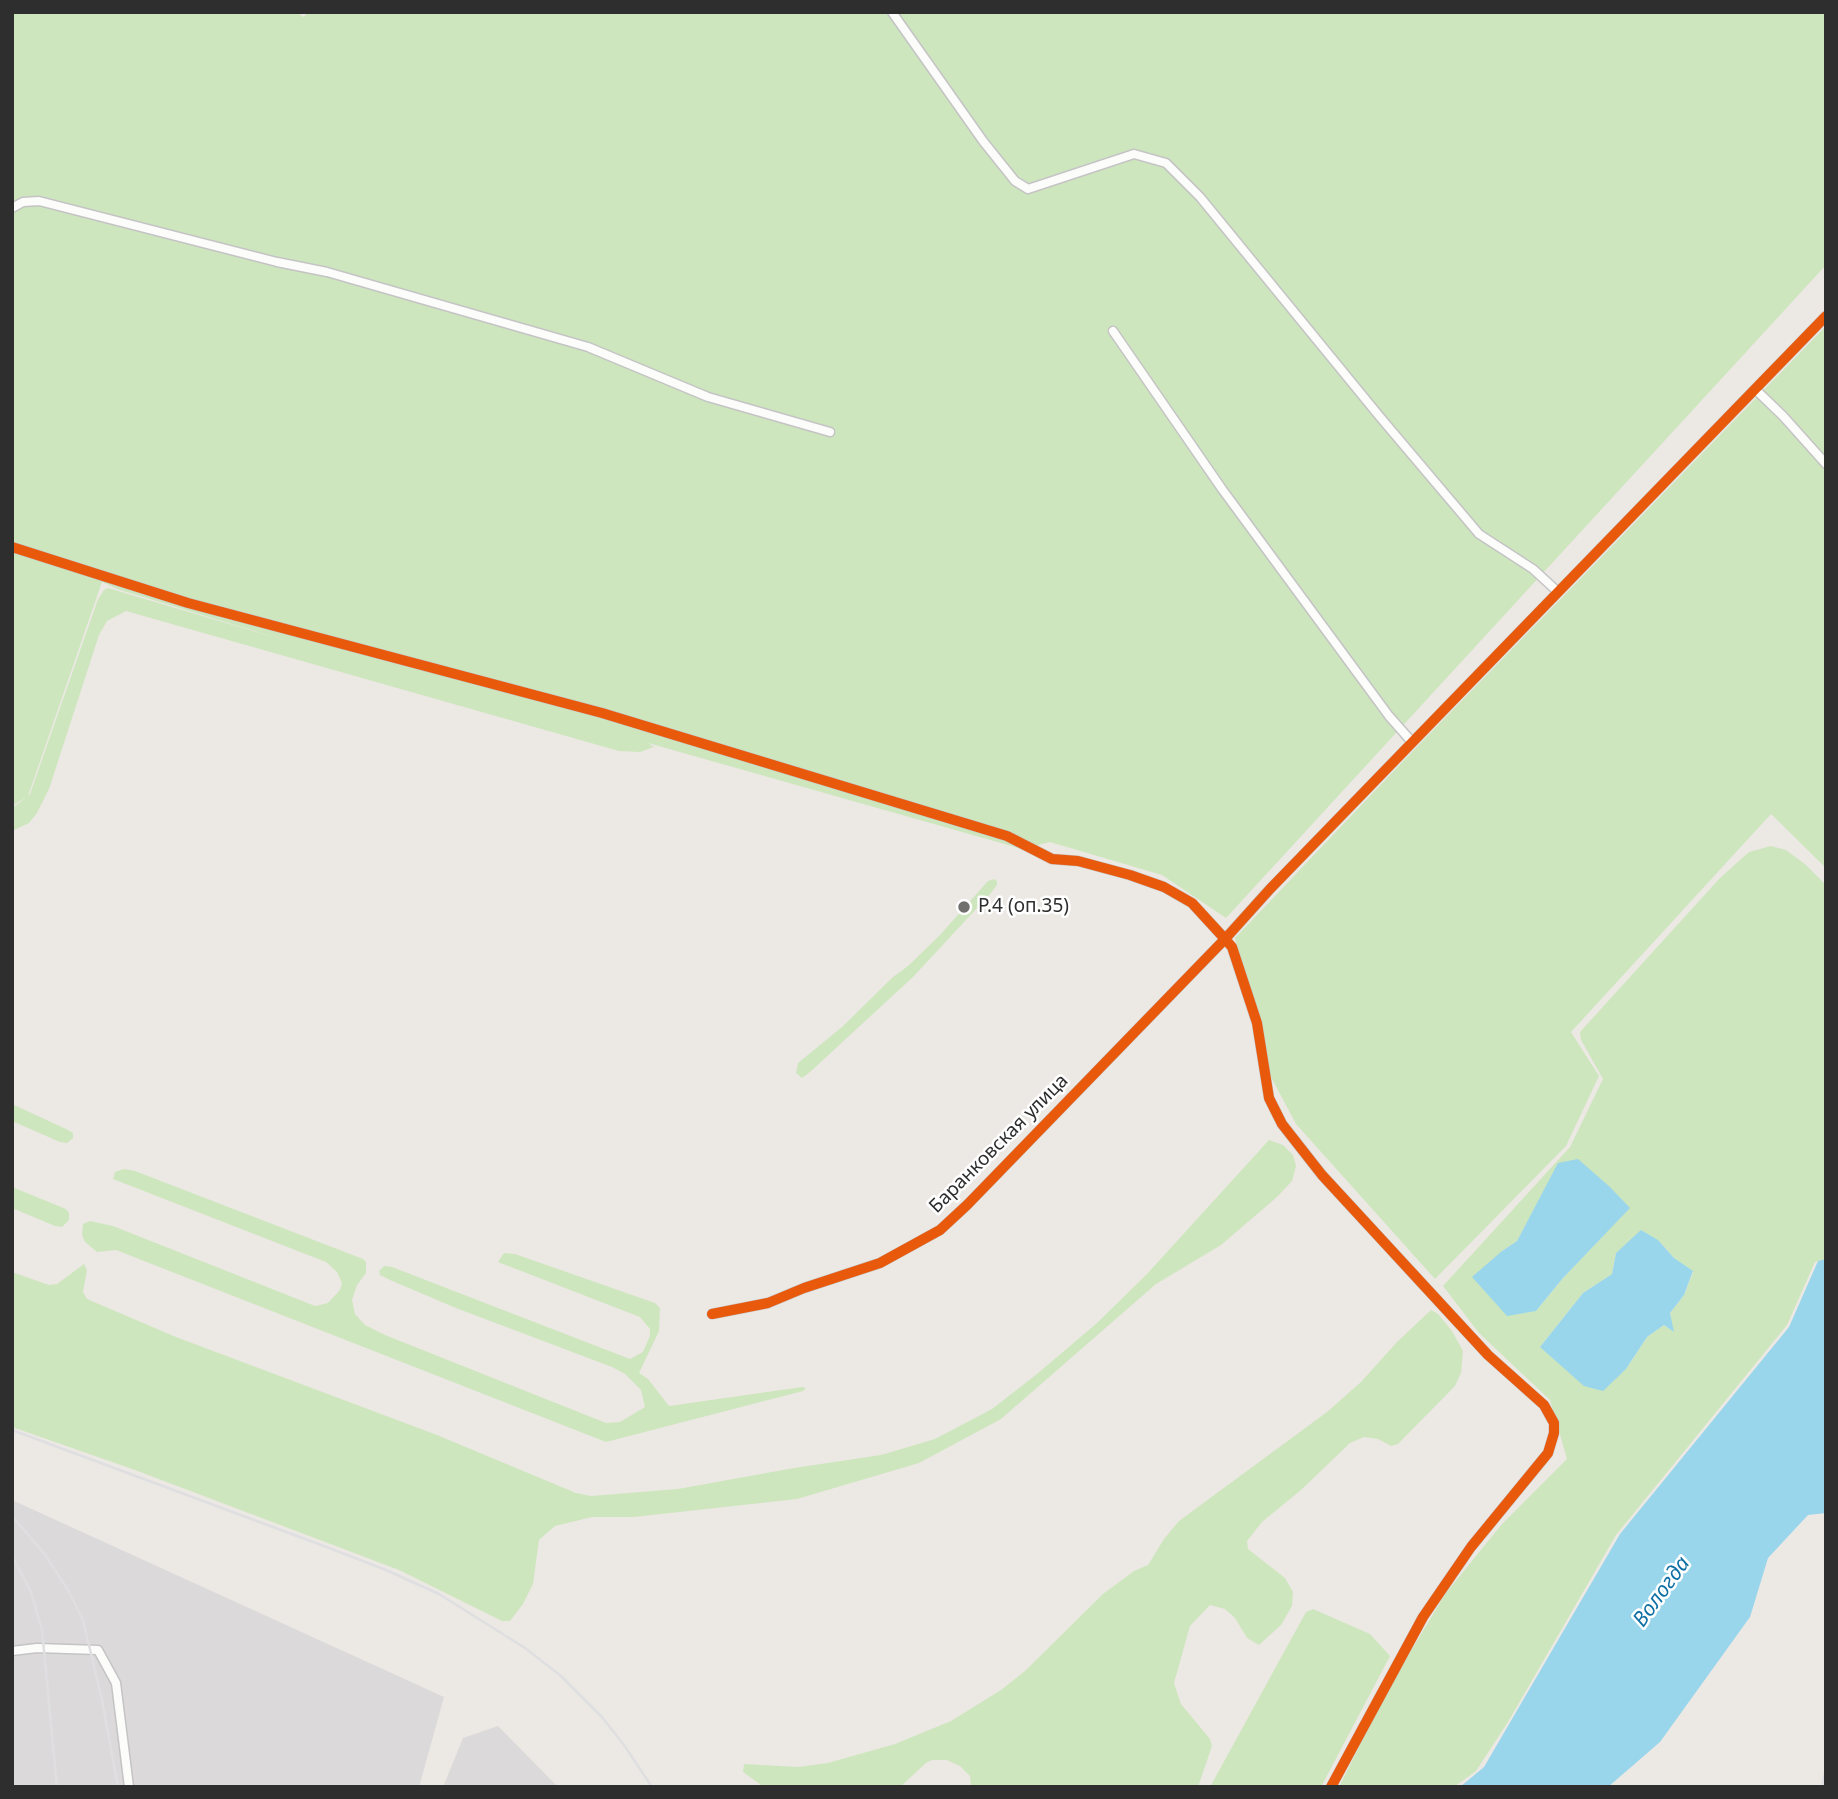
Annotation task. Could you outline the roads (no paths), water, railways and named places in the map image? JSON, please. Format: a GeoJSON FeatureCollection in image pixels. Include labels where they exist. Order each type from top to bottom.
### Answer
{"type":"FeatureCollection","features":[{"type":"Feature","properties":{"kind":"street"},"geometry":{"type":"LineString","coordinates":[[891,12],[983,141],[1015,181],[1028,189],[1134,154],[1166,163],[1200,197],[1479,534],[1533,569],[1558,592]]}},
{"type":"Feature","properties":{"kind":"street"},"geometry":{"type":"LineString","coordinates":[[12,208],[23,202],[39,201],[277,262],[327,272],[588,347],[708,397],[830,432]]}},
{"type":"Feature","properties":{"kind":"street","name":"Баранковская улица"},"geometry":{"type":"LineString","coordinates":[[712,1314],[768,1303],[880,1263],[940,1230],[968,1205],[1826,316]]}},
{"type":"Feature","properties":{"kind":"street"},"geometry":{"type":"LineString","coordinates":[[1113,331],[1222,489],[1389,716],[1412,742]]}},
{"type":"Feature","properties":{"kind":"street"},"geometry":{"type":"LineString","coordinates":[[1755,388],[1826,464]]}},
{"type":"Feature","properties":{"kind":"street"},"geometry":{"type":"LineString","coordinates":[[12,547],[176,599],[602,713],[1007,836],[1052,859],[1078,861],[1130,875],[1164,887],[1192,903],[1232,947],[1257,1023],[1269,1098],[1282,1124],[1322,1175],[1488,1355],[1544,1405],[1554,1423],[1552,1444],[1542,1462],[1471,1547],[1423,1617],[1331,1787]]}},
{"type":"Feature","properties":{"kind":"street"},"geometry":{"type":"LineString","coordinates":[[12,1651],[37,1648],[98,1650],[116,1682],[129,1787]]}},
{"type":"Feature","properties":{"kind":"water"},"geometry":{"type":"Polygon","coordinates":[[[1578,1159],[1630,1208],[1563,1278],[1536,1311],[1507,1316],[1472,1277],[1517,1241],[1558,1163],[1578,1159]]]}},
{"type":"Feature","properties":{"kind":"water"},"geometry":{"type":"Polygon","coordinates":[[[1641,1230],[1658,1240],[1674,1258],[1693,1271],[1684,1295],[1670,1313],[1674,1332],[1664,1325],[1647,1337],[1626,1369],[1603,1391],[1584,1386],[1540,1347],[1583,1293],[1612,1274],[1616,1253],[1641,1230]]]}},
{"type":"Feature","properties":{"kind":"water","name":"Вологда"},"geometry":{"type":"Polygon","coordinates":[[[1826,1259],[1826,1513],[1808,1515],[1768,1558],[1750,1617],[1660,1742],[1608,1787],[1460,1787],[1484,1767],[1620,1534],[1789,1327],[1818,1261],[1826,1259]]]}},
{"type":"Feature","properties":{"kind":"railway"},"geometry":{"type":"LineString","coordinates":[[12,1430],[324,1546],[439,1594],[525,1648],[561,1676],[601,1716],[652,1787]]}},
{"type":"Feature","properties":{"kind":"railway"},"geometry":{"type":"LineString","coordinates":[[12,1516],[43,1552],[68,1590],[83,1620],[102,1700],[118,1787]]}},
{"type":"Feature","properties":{"kind":"railway"},"geometry":{"type":"LineString","coordinates":[[12,1556],[31,1592],[42,1630],[57,1787]]}},
{"type":"Feature","properties":{"kind":"railway"},"geometry":{"type":"LineString","coordinates":[[1822,1787],[1826,1768]]}},
{"type":"Feature","properties":{"kind":"place","name":"Р.4 (оп.35)"},"geometry":{"type":"Point","coordinates":[964,907]}}]}
